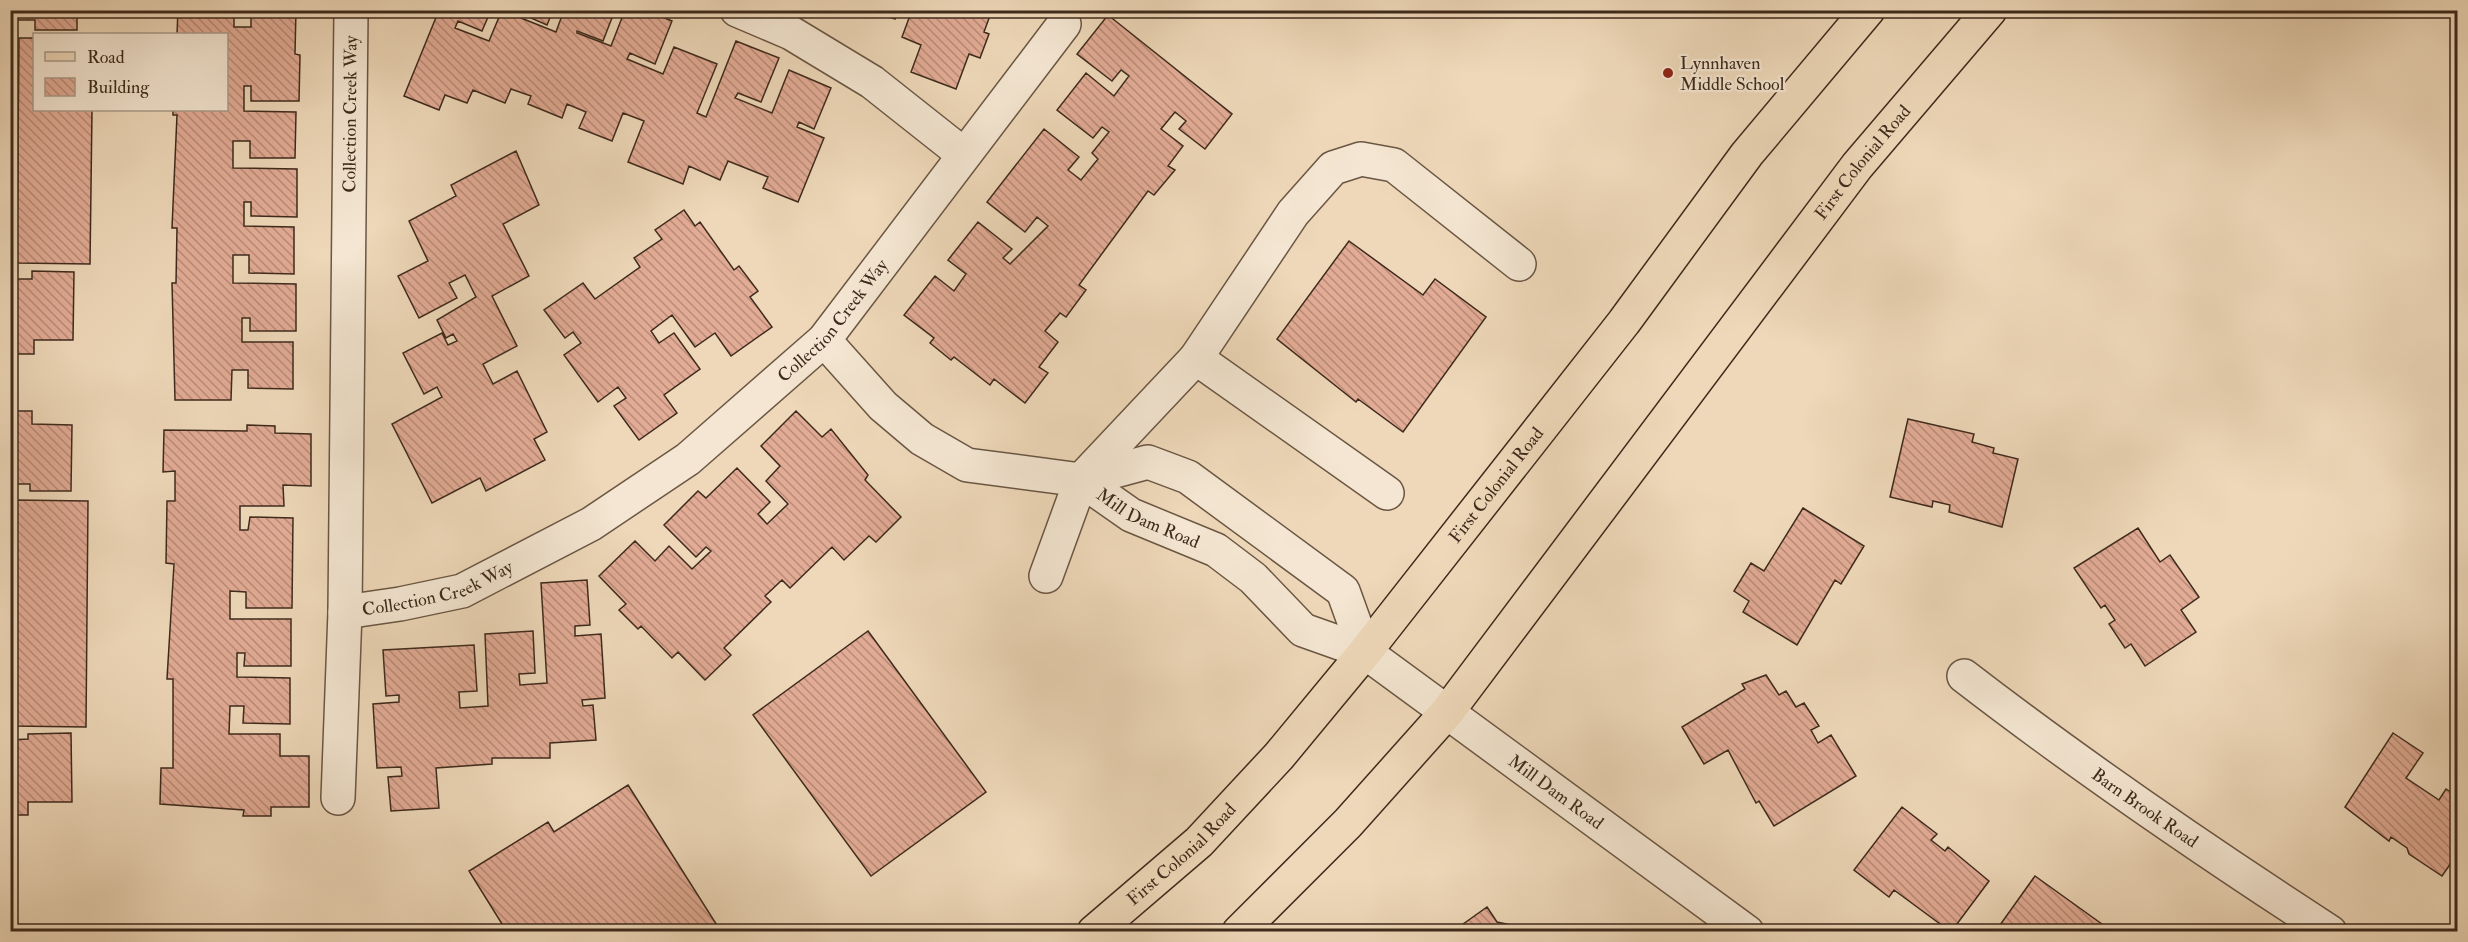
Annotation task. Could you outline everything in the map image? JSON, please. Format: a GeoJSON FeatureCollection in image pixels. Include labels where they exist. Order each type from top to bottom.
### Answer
{"type":"FeatureCollection","features":[{"type":"Feature","properties":{"kind":"main road","name":"First Colonial Road"},"geometry":{"type":"LineString","coordinates":[[1094,932],[1199,842],[1279,756],[1365,652],[1624,322],[1747,154],[1868,10]]}},
{"type":"Feature","properties":{"kind":"main road","name":"First Colonial Road"},"geometry":{"type":"LineString","coordinates":[[1239,932],[1348,823],[1448,711],[1857,166],[1990,10]]}},
{"type":"Feature","properties":{"kind":"street","name":"Collection Creek Way"},"geometry":{"type":"LineString","coordinates":[[351,10],[345,612],[462,591],[591,524],[688,459],[824,340],[963,154],[1064,24]]}},
{"type":"Feature","properties":{"kind":"street"},"geometry":{"type":"LineString","coordinates":[[737,10],[791,33],[872,82],[963,154]]}},
{"type":"Feature","properties":{"kind":"street"},"geometry":{"type":"LineString","coordinates":[[1046,576],[1081,480],[1196,358],[1293,213],[1333,168],[1361,159],[1394,165],[1519,264]]}},
{"type":"Feature","properties":{"kind":"street","name":"Mill Dam Road"},"geometry":{"type":"LineString","coordinates":[[824,340],[883,406],[922,438],[967,465],[1081,480],[1148,462],[1188,477],[1343,591],[1365,652]]}},
{"type":"Feature","properties":{"kind":"street"},"geometry":{"type":"LineString","coordinates":[[1196,358],[1387,493]]}},
{"type":"Feature","properties":{"kind":"street","name":"Mill Dam Road"},"geometry":{"type":"LineString","coordinates":[[1081,480],[1131,515],[1216,550],[1253,578],[1303,630],[1365,652],[1747,932]]}},
{"type":"Feature","properties":{"kind":"street"},"geometry":{"type":"LineString","coordinates":[[338,798],[345,612]]}},
{"type":"Feature","properties":{"kind":"street","name":"Barn Brook Road"},"geometry":{"type":"LineString","coordinates":[[1964,676],[2024,722],[2208,853],[2330,932]]}},
{"type":"Feature","properties":{"kind":"building"},"geometry":{"type":"Polygon","coordinates":[[[10,10],[77,10],[77,30],[35,30],[35,20],[10,20],[10,10]]]}},
{"type":"Feature","properties":{"kind":"building"},"geometry":{"type":"Polygon","coordinates":[[[178,10],[234,10],[234,27],[251,27],[251,10],[296,10],[295,54],[300,55],[299,101],[251,101],[251,86],[244,86],[244,111],[296,112],[295,158],[250,158],[250,141],[233,141],[233,168],[297,169],[297,217],[251,216],[251,202],[244,202],[244,226],[294,227],[294,274],[249,273],[249,255],[233,255],[233,283],[296,284],[296,331],[250,331],[250,318],[242,318],[242,342],[293,342],[293,389],[248,388],[248,370],[232,370],[231,400],[175,400],[172,283],[176,283],[177,228],[172,228],[177,115],[173,115],[173,111],[228,111],[228,33],[177,33],[178,10]]]}},
{"type":"Feature","properties":{"kind":"building"},"geometry":{"type":"Polygon","coordinates":[[[439,10],[491,10],[482,31],[458,21],[455,28],[489,41],[502,10],[553,10],[547,25],[522,14],[521,18],[556,32],[564,10],[615,10],[603,41],[577,31],[577,33],[611,46],[625,10],[646,10],[672,21],[655,64],[630,53],[627,59],[663,74],[674,47],[717,64],[697,113],[706,117],[736,41],[779,58],[761,102],[738,93],[735,98],[772,113],[789,70],[831,88],[814,129],[799,122],[797,127],[824,138],[798,202],[763,188],[768,177],[728,161],[720,180],[689,166],[683,184],[628,162],[644,121],[623,113],[612,141],[579,128],[586,112],[567,104],[562,118],[528,104],[531,96],[511,89],[505,103],[473,90],[467,103],[445,95],[439,110],[404,96],[439,10]]]}},
{"type":"Feature","properties":{"kind":"building"},"geometry":{"type":"Polygon","coordinates":[[[871,10],[898,10],[895,19],[871,10]]]}},
{"type":"Feature","properties":{"kind":"building"},"geometry":{"type":"Polygon","coordinates":[[[912,10],[992,10],[984,32],[989,34],[980,58],[969,54],[956,89],[911,72],[921,45],[902,37],[912,10]]]}},
{"type":"Feature","properties":{"kind":"building"},"geometry":{"type":"Polygon","coordinates":[[[1108,15],[1232,114],[1205,149],[1179,129],[1186,121],[1175,112],[1161,129],[1183,146],[1168,166],[1175,170],[1154,195],[1148,191],[1079,285],[1086,290],[1066,317],[1060,313],[1045,331],[1058,342],[1039,367],[1048,373],[1025,403],[994,379],[990,385],[954,357],[951,360],[930,343],[934,338],[904,315],[935,276],[954,291],[966,274],[948,260],[978,222],[1012,249],[1003,258],[1010,264],[1048,226],[1037,217],[1025,232],[987,202],[1044,129],[1079,157],[1068,170],[1081,180],[1098,159],[1092,153],[1109,132],[1102,127],[1093,138],[1057,110],[1086,73],[1114,96],[1129,76],[1121,70],[1112,81],[1077,54],[1108,15]]]}},
{"type":"Feature","properties":{"kind":"building"},"geometry":{"type":"Polygon","coordinates":[[[19,38],[33,38],[33,111],[92,111],[90,264],[17,263],[19,38]]]}},
{"type":"Feature","properties":{"kind":"building"},"geometry":{"type":"Polygon","coordinates":[[[516,151],[539,205],[503,224],[529,276],[492,296],[517,346],[483,364],[493,384],[517,371],[547,432],[534,439],[545,460],[486,491],[480,478],[432,503],[392,424],[442,397],[437,387],[424,394],[403,353],[442,333],[448,345],[457,341],[453,334],[446,338],[437,320],[476,297],[465,275],[449,283],[457,298],[419,318],[398,276],[428,261],[409,221],[456,196],[451,185],[516,151]]]}},
{"type":"Feature","properties":{"kind":"building"},"geometry":{"type":"Polygon","coordinates":[[[684,210],[695,226],[700,222],[734,270],[739,266],[758,291],[750,297],[772,327],[731,356],[715,333],[695,347],[672,315],[651,331],[659,343],[674,333],[700,369],[664,395],[677,413],[639,440],[614,406],[626,398],[618,387],[598,402],[564,355],[581,343],[573,332],[565,338],[544,310],[583,283],[595,299],[640,267],[634,258],[662,239],[655,230],[684,210]]]}},
{"type":"Feature","properties":{"kind":"building"},"geometry":{"type":"Polygon","coordinates":[[[1349,241],[1423,295],[1435,279],[1486,317],[1403,432],[1358,399],[1356,402],[1277,339],[1349,241]]]}},
{"type":"Feature","properties":{"kind":"building"},"geometry":{"type":"Polygon","coordinates":[[[32,271],[74,272],[73,340],[34,340],[34,354],[10,354],[10,279],[32,279],[32,271]]]}},
{"type":"Feature","properties":{"kind":"building"},"geometry":{"type":"Polygon","coordinates":[[[10,411],[32,411],[32,424],[72,425],[71,491],[30,491],[30,484],[10,484],[10,411]]]}},
{"type":"Feature","properties":{"kind":"building"},"geometry":{"type":"Polygon","coordinates":[[[796,411],[822,437],[831,429],[868,475],[865,480],[901,517],[876,542],[869,536],[844,560],[832,547],[790,588],[782,580],[765,596],[771,602],[724,648],[731,655],[705,680],[678,652],[672,658],[641,626],[638,629],[619,610],[626,604],[599,576],[635,541],[655,561],[669,546],[692,569],[711,551],[706,547],[696,557],[664,525],[698,491],[706,498],[737,468],[770,502],[758,514],[767,524],[788,504],[766,481],[780,466],[761,446],[796,411]]]}},
{"type":"Feature","properties":{"kind":"building"},"geometry":{"type":"Polygon","coordinates":[[[1908,419],[1974,434],[1972,442],[1994,448],[1993,453],[2018,459],[2002,527],[1949,512],[1950,505],[1933,501],[1932,507],[1890,497],[1908,419]]]}},
{"type":"Feature","properties":{"kind":"building"},"geometry":{"type":"Polygon","coordinates":[[[247,425],[275,426],[275,433],[311,434],[311,486],[283,485],[284,506],[240,506],[240,530],[248,530],[250,517],[293,518],[292,608],[246,608],[246,592],[230,591],[230,619],[291,619],[291,666],[244,666],[245,653],[237,653],[237,677],[290,678],[290,724],[243,723],[244,706],[230,706],[229,734],[280,734],[280,756],[309,756],[309,807],[271,807],[271,816],[243,816],[244,810],[160,804],[161,768],[173,768],[173,679],[167,679],[174,564],[166,563],[167,501],[175,501],[175,471],[163,472],[164,430],[247,431],[247,425]]]}},
{"type":"Feature","properties":{"kind":"building"},"geometry":{"type":"Polygon","coordinates":[[[15,500],[88,501],[86,727],[12,726],[15,500]]]}},
{"type":"Feature","properties":{"kind":"building"},"geometry":{"type":"Polygon","coordinates":[[[1803,508],[1864,546],[1841,584],[1835,580],[1797,645],[1743,612],[1749,601],[1734,591],[1751,563],[1764,571],[1803,508]]]}},
{"type":"Feature","properties":{"kind":"building"},"geometry":{"type":"Polygon","coordinates":[[[2138,528],[2160,562],[2170,555],[2199,597],[2181,610],[2196,632],[2145,666],[2131,644],[2125,648],[2109,624],[2115,620],[2105,605],[2101,608],[2074,568],[2138,528]]]}},
{"type":"Feature","properties":{"kind":"building"},"geometry":{"type":"Polygon","coordinates":[[[587,580],[590,625],[575,626],[575,636],[601,634],[605,698],[582,700],[583,706],[593,705],[596,740],[550,743],[550,758],[492,758],[492,764],[436,768],[439,808],[391,811],[388,777],[402,776],[401,767],[377,768],[373,704],[399,702],[399,695],[386,696],[383,650],[474,645],[477,691],[459,692],[460,708],[488,706],[485,634],[533,631],[535,673],[519,674],[520,685],[547,683],[541,583],[587,580]]]}},
{"type":"Feature","properties":{"kind":"building"},"geometry":{"type":"Polygon","coordinates":[[[868,631],[986,792],[871,876],[753,715],[868,631]]]}},
{"type":"Feature","properties":{"kind":"building"},"geometry":{"type":"Polygon","coordinates":[[[1766,675],[1779,695],[1786,691],[1796,707],[1804,703],[1819,726],[1811,730],[1818,743],[1831,735],[1856,776],[1774,826],[1759,801],[1756,803],[1728,750],[1704,764],[1682,727],[1745,689],[1742,684],[1766,675]]]}},
{"type":"Feature","properties":{"kind":"building"},"geometry":{"type":"Polygon","coordinates":[[[71,733],[72,802],[28,802],[28,815],[10,815],[10,740],[28,739],[28,734],[71,733]]]}},
{"type":"Feature","properties":{"kind":"building"},"geometry":{"type":"Polygon","coordinates":[[[2393,733],[2423,753],[2406,778],[2439,800],[2446,789],[2458,797],[2458,853],[2442,876],[2409,854],[2407,848],[2391,837],[2389,841],[2345,807],[2393,733]]]}},
{"type":"Feature","properties":{"kind":"building"},"geometry":{"type":"Polygon","coordinates":[[[628,785],[720,930],[507,932],[469,871],[548,822],[554,832],[628,785]]]}},
{"type":"Feature","properties":{"kind":"building"},"geometry":{"type":"Polygon","coordinates":[[[1902,807],[1937,834],[1931,840],[1945,851],[1948,847],[1989,881],[1951,932],[1894,890],[1889,897],[1854,870],[1902,807]]]}},
{"type":"Feature","properties":{"kind":"building"},"geometry":{"type":"Polygon","coordinates":[[[2035,876],[2113,932],[1995,932],[2035,876]]]}},
{"type":"Feature","properties":{"kind":"building"},"geometry":{"type":"Polygon","coordinates":[[[1487,907],[1497,922],[1511,925],[1521,932],[1452,932],[1487,907]]]}},
{"type":"Feature","properties":{"kind":"place","name":"Lynnhaven Middle School"},"geometry":{"type":"Point","coordinates":[1668,73]}}]}
